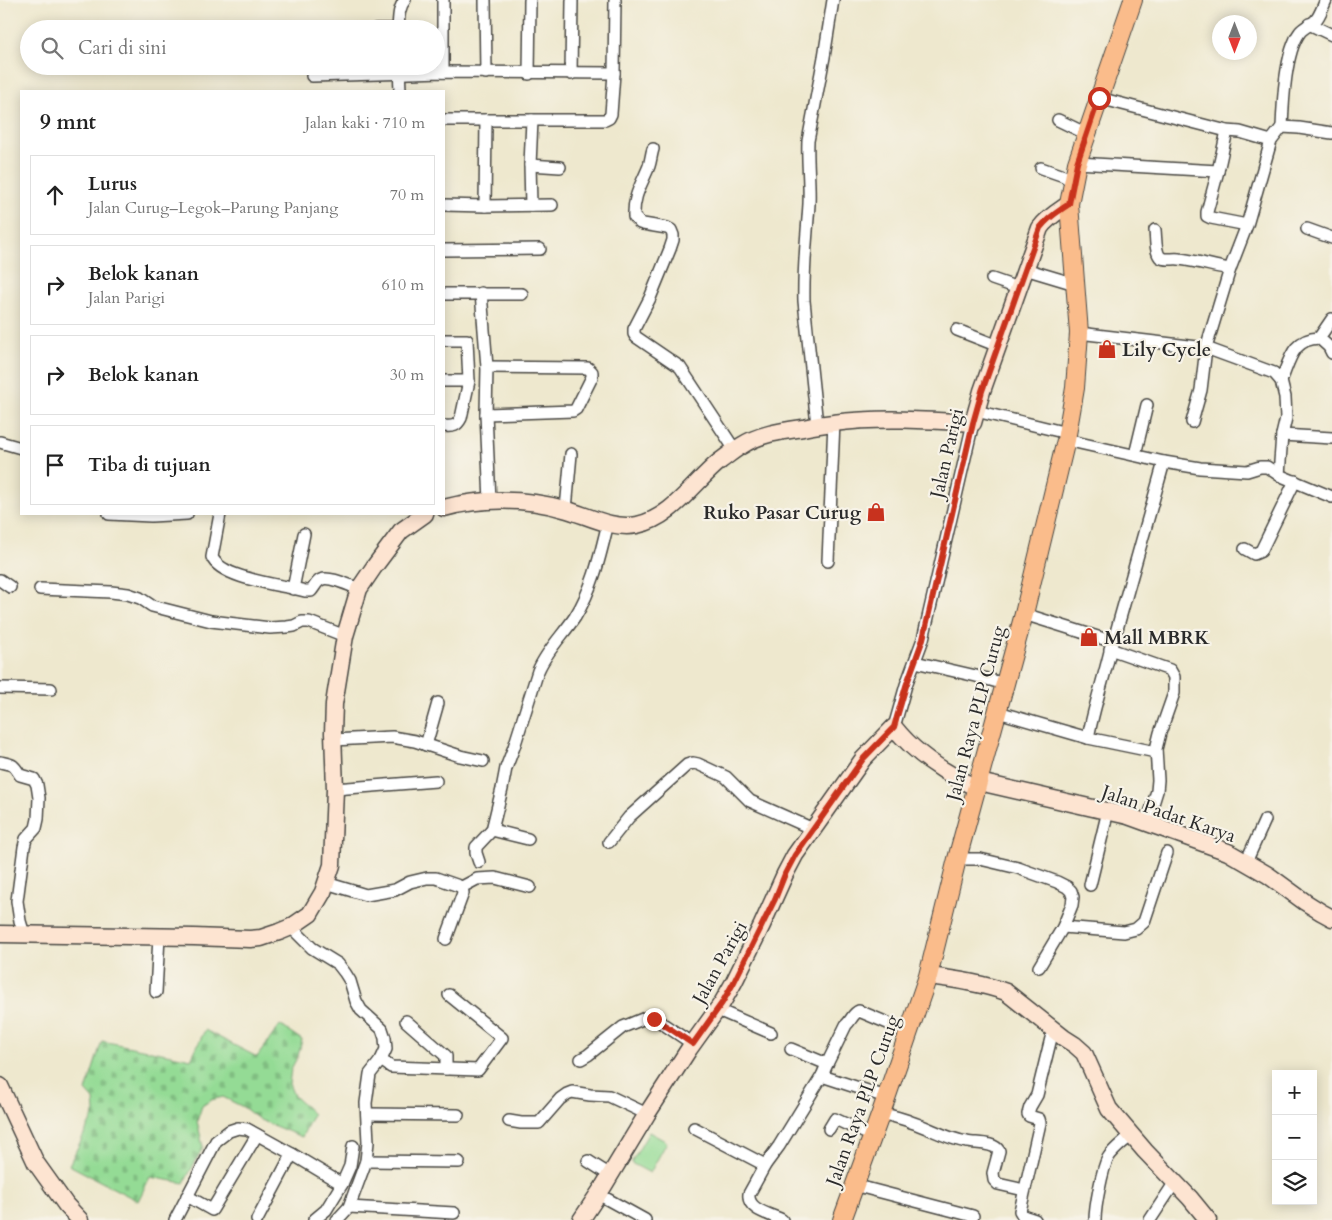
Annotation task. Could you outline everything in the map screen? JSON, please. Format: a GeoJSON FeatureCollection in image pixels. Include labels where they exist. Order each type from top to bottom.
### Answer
{"type":"FeatureCollection","features":[{"type":"Feature","properties":{"kind":"main road","name":"Jalan Raya PLP Curug"},"geometry":{"type":"LineString","coordinates":[[842,1220],[910,1032],[928,976],[957,859],[1024,614],[1066,436],[1075,388],[1079,333],[1069,204],[1077,163],[1133,0]]}},
{"type":"Feature","properties":{"kind":"street"},"geometry":{"type":"LineString","coordinates":[[398,20],[399,11],[405,0]]}},
{"type":"Feature","properties":{"kind":"street"},"geometry":{"type":"LineString","coordinates":[[443,0],[443,20]]}},
{"type":"Feature","properties":{"kind":"street"},"geometry":{"type":"LineString","coordinates":[[485,0],[486,73]]}},
{"type":"Feature","properties":{"kind":"street"},"geometry":{"type":"LineString","coordinates":[[529,74],[530,0]]}},
{"type":"Feature","properties":{"kind":"street"},"geometry":{"type":"LineString","coordinates":[[571,74],[572,0]]}},
{"type":"Feature","properties":{"kind":"street"},"geometry":{"type":"LineString","coordinates":[[445,120],[606,120],[609,118],[611,114],[614,73],[615,0]]}},
{"type":"Feature","properties":{"kind":"street"},"geometry":{"type":"LineString","coordinates":[[817,425],[803,282],[809,203],[808,141],[833,0]]}},
{"type":"Feature","properties":{"kind":"street"},"geometry":{"type":"LineString","coordinates":[[1192,422],[1201,390],[1206,348],[1230,269],[1247,225],[1271,141],[1282,127],[1284,86],[1290,56],[1300,31],[1314,22],[1326,0]]}},
{"type":"Feature","properties":{"kind":"street"},"geometry":{"type":"LineString","coordinates":[[1310,24],[1332,35]]}},
{"type":"Feature","properties":{"kind":"street"},"geometry":{"type":"LineString","coordinates":[[445,72],[614,73]]}},
{"type":"Feature","properties":{"kind":"street"},"geometry":{"type":"LineString","coordinates":[[312,76],[327,75]]}},
{"type":"Feature","properties":{"kind":"street"},"geometry":{"type":"LineString","coordinates":[[400,75],[400,90]]}},
{"type":"Feature","properties":{"kind":"street"},"geometry":{"type":"LineString","coordinates":[[1099,98],[1271,141]]}},
{"type":"Feature","properties":{"kind":"street"},"geometry":{"type":"LineString","coordinates":[[485,206],[486,120]]}},
{"type":"Feature","properties":{"kind":"street"},"geometry":{"type":"LineString","coordinates":[[531,205],[532,120]]}},
{"type":"Feature","properties":{"kind":"street"},"geometry":{"type":"LineString","coordinates":[[1058,120],[1087,134]]}},
{"type":"Feature","properties":{"kind":"street"},"geometry":{"type":"LineString","coordinates":[[1282,127],[1332,133]]}},
{"type":"Feature","properties":{"kind":"street"},"geometry":{"type":"LineString","coordinates":[[1227,131],[1206,212],[1207,216],[1211,218],[1247,225]]}},
{"type":"Feature","properties":{"kind":"street"},"geometry":{"type":"LineString","coordinates":[[653,149],[649,165],[637,190],[633,210],[634,217],[640,223],[671,230],[673,240],[658,281],[637,322],[634,334],[636,338],[680,367],[735,450]]}},
{"type":"Feature","properties":{"kind":"street"},"geometry":{"type":"LineString","coordinates":[[1077,163],[1218,171]]}},
{"type":"Feature","properties":{"kind":"street"},"geometry":{"type":"LineString","coordinates":[[530,165],[560,167]]}},
{"type":"Feature","properties":{"kind":"street"},"geometry":{"type":"LineString","coordinates":[[1041,168],[1064,176],[1073,183]]}},
{"type":"Feature","properties":{"kind":"street","name":"Jalan Parigi"},"geometry":{"type":"LineString","coordinates":[[581,1220],[647,1114],[718,1010],[734,982],[795,855],[863,759],[894,727],[923,639],[974,417],[1040,228],[1044,222],[1069,204]]}},
{"type":"Feature","properties":{"kind":"street"},"geometry":{"type":"LineString","coordinates":[[445,205],[552,205]]}},
{"type":"Feature","properties":{"kind":"street"},"geometry":{"type":"LineString","coordinates":[[1307,229],[1332,238]]}},
{"type":"Feature","properties":{"kind":"street"},"geometry":{"type":"LineString","coordinates":[[1155,230],[1157,248],[1162,258],[1179,259],[1230,269]]}},
{"type":"Feature","properties":{"kind":"street"},"geometry":{"type":"LineString","coordinates":[[445,250],[540,249]]}},
{"type":"Feature","properties":{"kind":"street"},"geometry":{"type":"LineString","coordinates":[[1025,269],[1075,284]]}},
{"type":"Feature","properties":{"kind":"street"},"geometry":{"type":"LineString","coordinates":[[992,279],[1018,288]]}},
{"type":"Feature","properties":{"kind":"street"},"geometry":{"type":"LineString","coordinates":[[481,293],[487,367],[486,414],[490,500]]}},
{"type":"Feature","properties":{"kind":"street"},"geometry":{"type":"LineString","coordinates":[[445,294],[522,294]]}},
{"type":"Feature","properties":{"kind":"street"},"geometry":{"type":"LineString","coordinates":[[1319,338],[1332,319]]}},
{"type":"Feature","properties":{"kind":"street"},"geometry":{"type":"LineString","coordinates":[[957,330],[998,346]]}},
{"type":"Feature","properties":{"kind":"street"},"geometry":{"type":"LineString","coordinates":[[1079,333],[1206,348],[1274,374],[1281,381],[1285,397],[1286,418],[1282,435],[1279,474]]}},
{"type":"Feature","properties":{"kind":"street"},"geometry":{"type":"LineString","coordinates":[[1281,381],[1294,350],[1301,342],[1310,338],[1319,338],[1332,353]]}},
{"type":"Feature","properties":{"kind":"street"},"geometry":{"type":"LineString","coordinates":[[445,340],[467,340],[469,381],[461,418],[453,426],[445,426]]}},
{"type":"Feature","properties":{"kind":"street"},"geometry":{"type":"LineString","coordinates":[[486,414],[572,411],[576,409],[592,377],[592,372],[588,368],[487,367]]}},
{"type":"Feature","properties":{"kind":"street"},"geometry":{"type":"LineString","coordinates":[[445,381],[469,381]]}},
{"type":"Feature","properties":{"kind":"street"},"geometry":{"type":"LineString","coordinates":[[1135,455],[1147,405]]}},
{"type":"Feature","properties":{"kind":"street"},"geometry":{"type":"LineString","coordinates":[[445,508],[490,500],[530,503],[566,509],[608,523],[630,526],[638,525],[660,516],[720,461],[735,450],[779,431],[834,422],[974,417],[1066,436],[1164,462],[1200,468],[1247,472],[1260,467],[1267,467],[1332,497]]}},
{"type":"Feature","properties":{"kind":"street"},"geometry":{"type":"LineString","coordinates":[[828,562],[834,422]]}},
{"type":"Feature","properties":{"kind":"street"},"geometry":{"type":"LineString","coordinates":[[1282,435],[1332,438]]}},
{"type":"Feature","properties":{"kind":"street"},"geometry":{"type":"LineString","coordinates":[[0,442],[20,448]]}},
{"type":"Feature","properties":{"kind":"street"},"geometry":{"type":"LineString","coordinates":[[566,509],[571,454]]}},
{"type":"Feature","properties":{"kind":"street"},"geometry":{"type":"LineString","coordinates":[[1088,738],[1112,644],[1116,636],[1164,462]]}},
{"type":"Feature","properties":{"kind":"street"},"geometry":{"type":"LineString","coordinates":[[1245,549],[1254,554],[1261,552],[1294,481]]}},
{"type":"Feature","properties":{"kind":"street"},"geometry":{"type":"LineString","coordinates":[[130,515],[169,515]]}},
{"type":"Feature","properties":{"kind":"street"},"geometry":{"type":"LineString","coordinates":[[220,515],[212,559],[224,570],[264,583],[310,592],[319,580],[325,578],[359,589]]}},
{"type":"Feature","properties":{"kind":"street"},"geometry":{"type":"LineString","coordinates":[[0,934],[255,939],[270,936],[291,927],[310,914],[326,883],[333,859],[335,789],[334,704],[345,636],[359,589],[378,560],[401,531],[424,515]]}},
{"type":"Feature","properties":{"kind":"street"},"geometry":{"type":"LineString","coordinates":[[479,862],[476,847],[492,830],[506,768],[538,671],[542,661],[575,616],[590,586],[596,573],[608,523]]}},
{"type":"Feature","properties":{"kind":"street"},"geometry":{"type":"LineString","coordinates":[[293,589],[304,534]]}},
{"type":"Feature","properties":{"kind":"street"},"geometry":{"type":"LineString","coordinates":[[0,580],[10,587]]}},
{"type":"Feature","properties":{"kind":"street"},"geometry":{"type":"LineString","coordinates":[[40,589],[128,594],[140,598],[152,606],[211,621],[270,628],[294,626],[302,622],[309,622],[345,636]]}},
{"type":"Feature","properties":{"kind":"street"},"geometry":{"type":"LineString","coordinates":[[1024,614],[1104,639],[1170,670],[1174,677],[1174,693],[1160,733],[1156,752],[1157,791],[1147,823]]}},
{"type":"Feature","properties":{"kind":"street"},"geometry":{"type":"LineString","coordinates":[[915,662],[1005,684]]}},
{"type":"Feature","properties":{"kind":"street"},"geometry":{"type":"LineString","coordinates":[[0,688],[51,689]]}},
{"type":"Feature","properties":{"kind":"street"},"geometry":{"type":"LineString","coordinates":[[426,745],[438,703]]}},
{"type":"Feature","properties":{"kind":"street"},"geometry":{"type":"LineString","coordinates":[[998,712],[1088,738],[1156,752]]}},
{"type":"Feature","properties":{"kind":"street"},"geometry":{"type":"LineString","coordinates":[[894,727],[909,744],[936,767],[953,777],[978,785]]}},
{"type":"Feature","properties":{"kind":"street"},"geometry":{"type":"LineString","coordinates":[[333,740],[392,737],[415,741],[460,756],[484,761]]}},
{"type":"Feature","properties":{"kind":"street"},"geometry":{"type":"LineString","coordinates":[[0,762],[17,768],[20,776],[34,779],[40,798],[38,824],[26,840],[21,864],[17,904],[24,934]]}},
{"type":"Feature","properties":{"kind":"street"},"geometry":{"type":"LineString","coordinates":[[609,842],[629,817],[687,765],[693,763],[726,777],[750,801],[813,829]]}},
{"type":"Feature","properties":{"kind":"street"},"geometry":{"type":"LineString","coordinates":[[335,789],[436,781]]}},
{"type":"Feature","properties":{"kind":"street","name":"Jalan Padat Karya"},"geometry":{"type":"LineString","coordinates":[[978,785],[1128,816],[1228,852],[1268,875],[1332,918]]}},
{"type":"Feature","properties":{"kind":"street"},"geometry":{"type":"LineString","coordinates":[[1090,885],[1108,811]]}},
{"type":"Feature","properties":{"kind":"street"},"geometry":{"type":"LineString","coordinates":[[1246,862],[1265,820]]}},
{"type":"Feature","properties":{"kind":"street"},"geometry":{"type":"LineString","coordinates":[[492,830],[528,839]]}},
{"type":"Feature","properties":{"kind":"street"},"geometry":{"type":"LineString","coordinates":[[1063,927],[1124,932],[1137,929],[1144,922],[1167,853]]}},
{"type":"Feature","properties":{"kind":"street"},"geometry":{"type":"LineString","coordinates":[[957,859],[980,859],[1018,868],[1067,887],[1071,891],[1073,897],[1072,905],[1063,927],[1039,967]]}},
{"type":"Feature","properties":{"kind":"street"},"geometry":{"type":"LineString","coordinates":[[326,883],[366,895],[396,890],[410,882],[427,878],[436,878],[462,887],[477,879],[495,878],[530,886]]}},
{"type":"Feature","properties":{"kind":"street"},"geometry":{"type":"LineString","coordinates":[[446,939],[462,895],[462,887]]}},
{"type":"Feature","properties":{"kind":"street"},"geometry":{"type":"LineString","coordinates":[[291,927],[312,948],[338,964],[346,973],[356,1002],[361,1010],[382,1029],[385,1038],[386,1049],[370,1074],[366,1102],[368,1142],[366,1161],[343,1216],[399,1210],[454,1212]]}},
{"type":"Feature","properties":{"kind":"street"},"geometry":{"type":"LineString","coordinates":[[156,992],[159,937]]}},
{"type":"Feature","properties":{"kind":"street"},"geometry":{"type":"LineString","coordinates":[[928,976],[995,988],[1006,992],[1053,1030],[1075,1045],[1084,1053],[1109,1109],[1131,1136],[1208,1220]]}},
{"type":"Feature","properties":{"kind":"street"},"geometry":{"type":"LineString","coordinates":[[380,1060],[391,1067],[478,1070],[502,1038],[449,995]]}},
{"type":"Feature","properties":{"kind":"street"},"geometry":{"type":"LineString","coordinates":[[718,1010],[771,1032]]}},
{"type":"Feature","properties":{"kind":"street"},"geometry":{"type":"LineString","coordinates":[[782,1220],[751,1204],[749,1194],[765,1165],[779,1146],[822,1076],[846,1025],[856,1012],[865,1013],[910,1032]]}},
{"type":"Feature","properties":{"kind":"street"},"geometry":{"type":"LineString","coordinates":[[580,1059],[624,1027],[645,1018],[660,1022],[693,1044]]}},
{"type":"Feature","properties":{"kind":"street"},"geometry":{"type":"LineString","coordinates":[[406,1021],[446,1056],[446,1068]]}},
{"type":"Feature","properties":{"kind":"street"},"geometry":{"type":"LineString","coordinates":[[1035,1220],[1020,1213],[1040,1123],[1039,1120],[1028,1114],[1037,1095],[1053,1030]]}},
{"type":"Feature","properties":{"kind":"street"},"geometry":{"type":"LineString","coordinates":[[791,1049],[827,1064]]}},
{"type":"Feature","properties":{"kind":"street"},"geometry":{"type":"LineString","coordinates":[[822,1076],[884,1105],[910,1121],[953,1138],[997,1148],[999,1153],[993,1173],[994,1180],[998,1184],[1024,1190]]}},
{"type":"Feature","properties":{"kind":"street"},"geometry":{"type":"LineString","coordinates":[[509,1120],[538,1123],[564,1096],[572,1092],[609,1096],[647,1114]]}},
{"type":"Feature","properties":{"kind":"street"},"geometry":{"type":"LineString","coordinates":[[1,1093],[36,1163],[66,1205],[80,1220]]}},
{"type":"Feature","properties":{"kind":"street"},"geometry":{"type":"LineString","coordinates":[[367,1114],[458,1115]]}},
{"type":"Feature","properties":{"kind":"street"},"geometry":{"type":"LineString","coordinates":[[829,1129],[834,1119],[872,1136]]}},
{"type":"Feature","properties":{"kind":"street"},"geometry":{"type":"LineString","coordinates":[[175,1220],[216,1140],[229,1131],[238,1128],[247,1129],[342,1184]]}},
{"type":"Feature","properties":{"kind":"street"},"geometry":{"type":"LineString","coordinates":[[694,1128],[765,1165]]}},
{"type":"Feature","properties":{"kind":"street"},"geometry":{"type":"LineString","coordinates":[[187,1196],[209,1215],[257,1135]]}},
{"type":"Feature","properties":{"kind":"street"},"geometry":{"type":"LineString","coordinates":[[1095,1220],[1095,1210],[1108,1158],[1131,1136]]}},
{"type":"Feature","properties":{"kind":"street"},"geometry":{"type":"LineString","coordinates":[[314,1220],[326,1210],[342,1184],[350,1166],[353,1146]]}},
{"type":"Feature","properties":{"kind":"street"},"geometry":{"type":"LineString","coordinates":[[257,1220],[292,1154]]}},
{"type":"Feature","properties":{"kind":"street"},"geometry":{"type":"LineString","coordinates":[[366,1161],[459,1162]]}},
{"type":"Feature","properties":{"kind":"street"},"geometry":{"type":"LineString","coordinates":[[588,1161],[610,1175]]}},
{"type":"Feature","properties":{"kind":"street"},"geometry":{"type":"LineString","coordinates":[[1150,1220],[1175,1182]]}},
{"type":"Feature","properties":{"kind":"street"},"geometry":{"type":"LineString","coordinates":[[854,1185],[972,1216]]}},
{"type":"Feature","properties":{"kind":"street"},"geometry":{"type":"LineString","coordinates":[[598,1194],[645,1220]]}},
{"type":"Feature","properties":{"kind":"street"},"geometry":{"type":"LineString","coordinates":[[399,1210],[408,1220]]}},
{"type":"Feature","properties":{"kind":"green space"},"geometry":{"type":"Polygon","coordinates":[[[280,1025],[302,1040],[298,1056],[291,1069],[289,1084],[294,1096],[313,1114],[302,1137],[260,1120],[243,1107],[223,1097],[211,1100],[202,1106],[197,1121],[203,1147],[184,1183],[150,1177],[138,1201],[69,1165],[95,1112],[94,1100],[86,1091],[102,1041],[191,1059],[205,1030],[257,1057],[280,1025]]]}},
{"type":"Feature","properties":{"kind":"green space"},"geometry":{"type":"Polygon","coordinates":[[[649,1132],[667,1142],[650,1173],[631,1163],[649,1132]]]}},
{"type":"Feature","properties":{"kind":"place","name":"Lily Cycle"},"geometry":{"type":"Point","coordinates":[1107,349]}},
{"type":"Feature","properties":{"kind":"place","name":"Ruko Pasar Curug"},"geometry":{"type":"Point","coordinates":[876,512]}},
{"type":"Feature","properties":{"kind":"place","name":"Mall MBRK"},"geometry":{"type":"Point","coordinates":[1089,637]}},
{"type":"Feature","properties":{"kind":"route"},"geometry":{"type":"LineString","coordinates":[[654,1019],[693,1044],[722,1003],[734,982],[795,855],[863,759],[894,727],[923,639],[982,391],[1040,228],[1044,222],[1069,204],[1077,163],[1099,98]]}}]}
